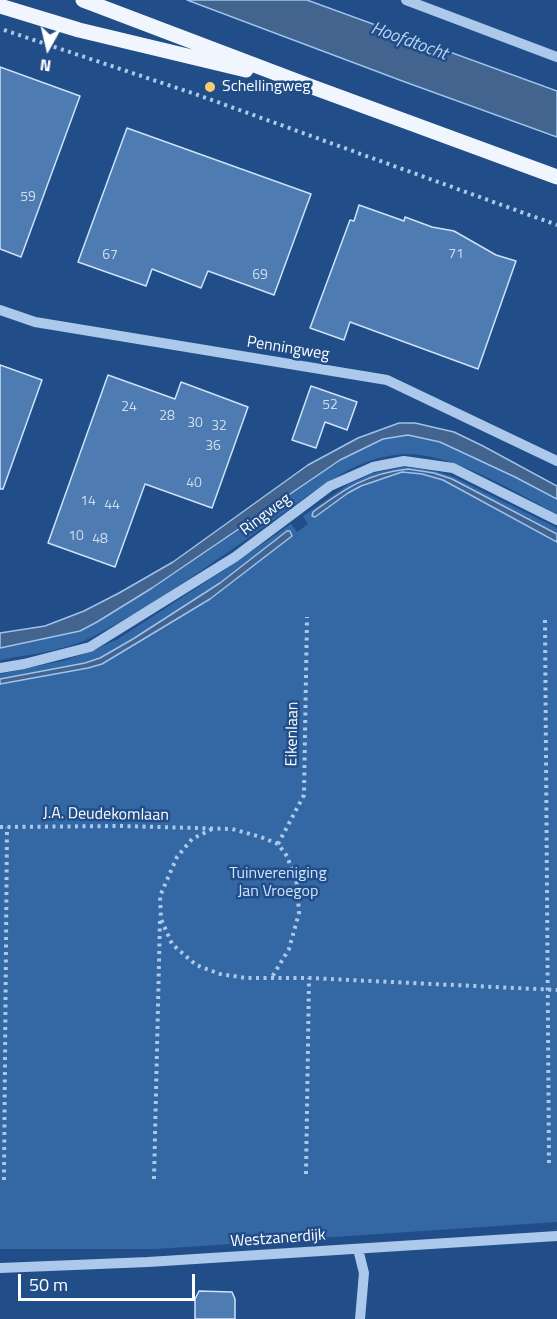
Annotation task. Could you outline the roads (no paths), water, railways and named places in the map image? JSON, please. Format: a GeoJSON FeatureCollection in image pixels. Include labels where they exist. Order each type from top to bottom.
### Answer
{"type":"FeatureCollection","features":[{"type":"Feature","properties":{"kind":"main road"},"geometry":{"type":"LineString","coordinates":[[83,0],[557,177]]}},
{"type":"Feature","properties":{"kind":"main road"},"geometry":{"type":"LineString","coordinates":[[11,5],[79,30],[307,85]]}},
{"type":"Feature","properties":{"kind":"street"},"geometry":{"type":"LineString","coordinates":[[406,0],[557,57]]}},
{"type":"Feature","properties":{"kind":"street","name":"Penningweg"},"geometry":{"type":"LineString","coordinates":[[0,310],[35,322],[387,380],[557,461]]}},
{"type":"Feature","properties":{"kind":"street","name":"Ringweg"},"geometry":{"type":"LineString","coordinates":[[0,668],[90,647],[235,557],[330,486],[373,467],[404,461],[453,468],[557,520]]}},
{"type":"Feature","properties":{"kind":"street","name":"Westzanerdijk"},"geometry":{"type":"LineString","coordinates":[[0,1268],[148,1262],[557,1236]]}},
{"type":"Feature","properties":{"kind":"street"},"geometry":{"type":"LineString","coordinates":[[358,1249],[364,1273],[360,1319]]}},
{"type":"Feature","properties":{"kind":"water","name":"Hoofdtocht"},"geometry":{"type":"Polygon","coordinates":[[[187,0],[307,0],[557,91],[557,137],[405,82],[187,0]]]}},
{"type":"Feature","properties":{"kind":"water"},"geometry":{"type":"Polygon","coordinates":[[[399,423],[415,423],[454,432],[557,486],[557,499],[440,442],[408,435],[383,439],[340,460],[152,588],[97,622],[80,631],[0,648],[0,633],[45,626],[84,611],[119,593],[173,562],[308,465],[358,438],[399,423]]]}},
{"type":"Feature","properties":{"kind":"water"},"geometry":{"type":"Polygon","coordinates":[[[408,469],[434,473],[452,479],[557,534],[557,542],[443,480],[422,474],[402,472],[361,486],[315,517],[312,516],[313,512],[357,483],[381,474],[408,469]]]}},
{"type":"Feature","properties":{"kind":"water"},"geometry":{"type":"Polygon","coordinates":[[[290,531],[292,536],[210,599],[102,664],[0,684],[0,679],[85,663],[100,658],[220,583],[290,531]]]}},
{"type":"Feature","properties":{"kind":"place","name":"Schellingweg"},"geometry":{"type":"Point","coordinates":[210,87]}},
{"type":"Feature","properties":{"kind":"park label","name":"Tuinvereniging Jan Vroegop"},"geometry":{"type":"Point","coordinates":[278,883]}}]}
